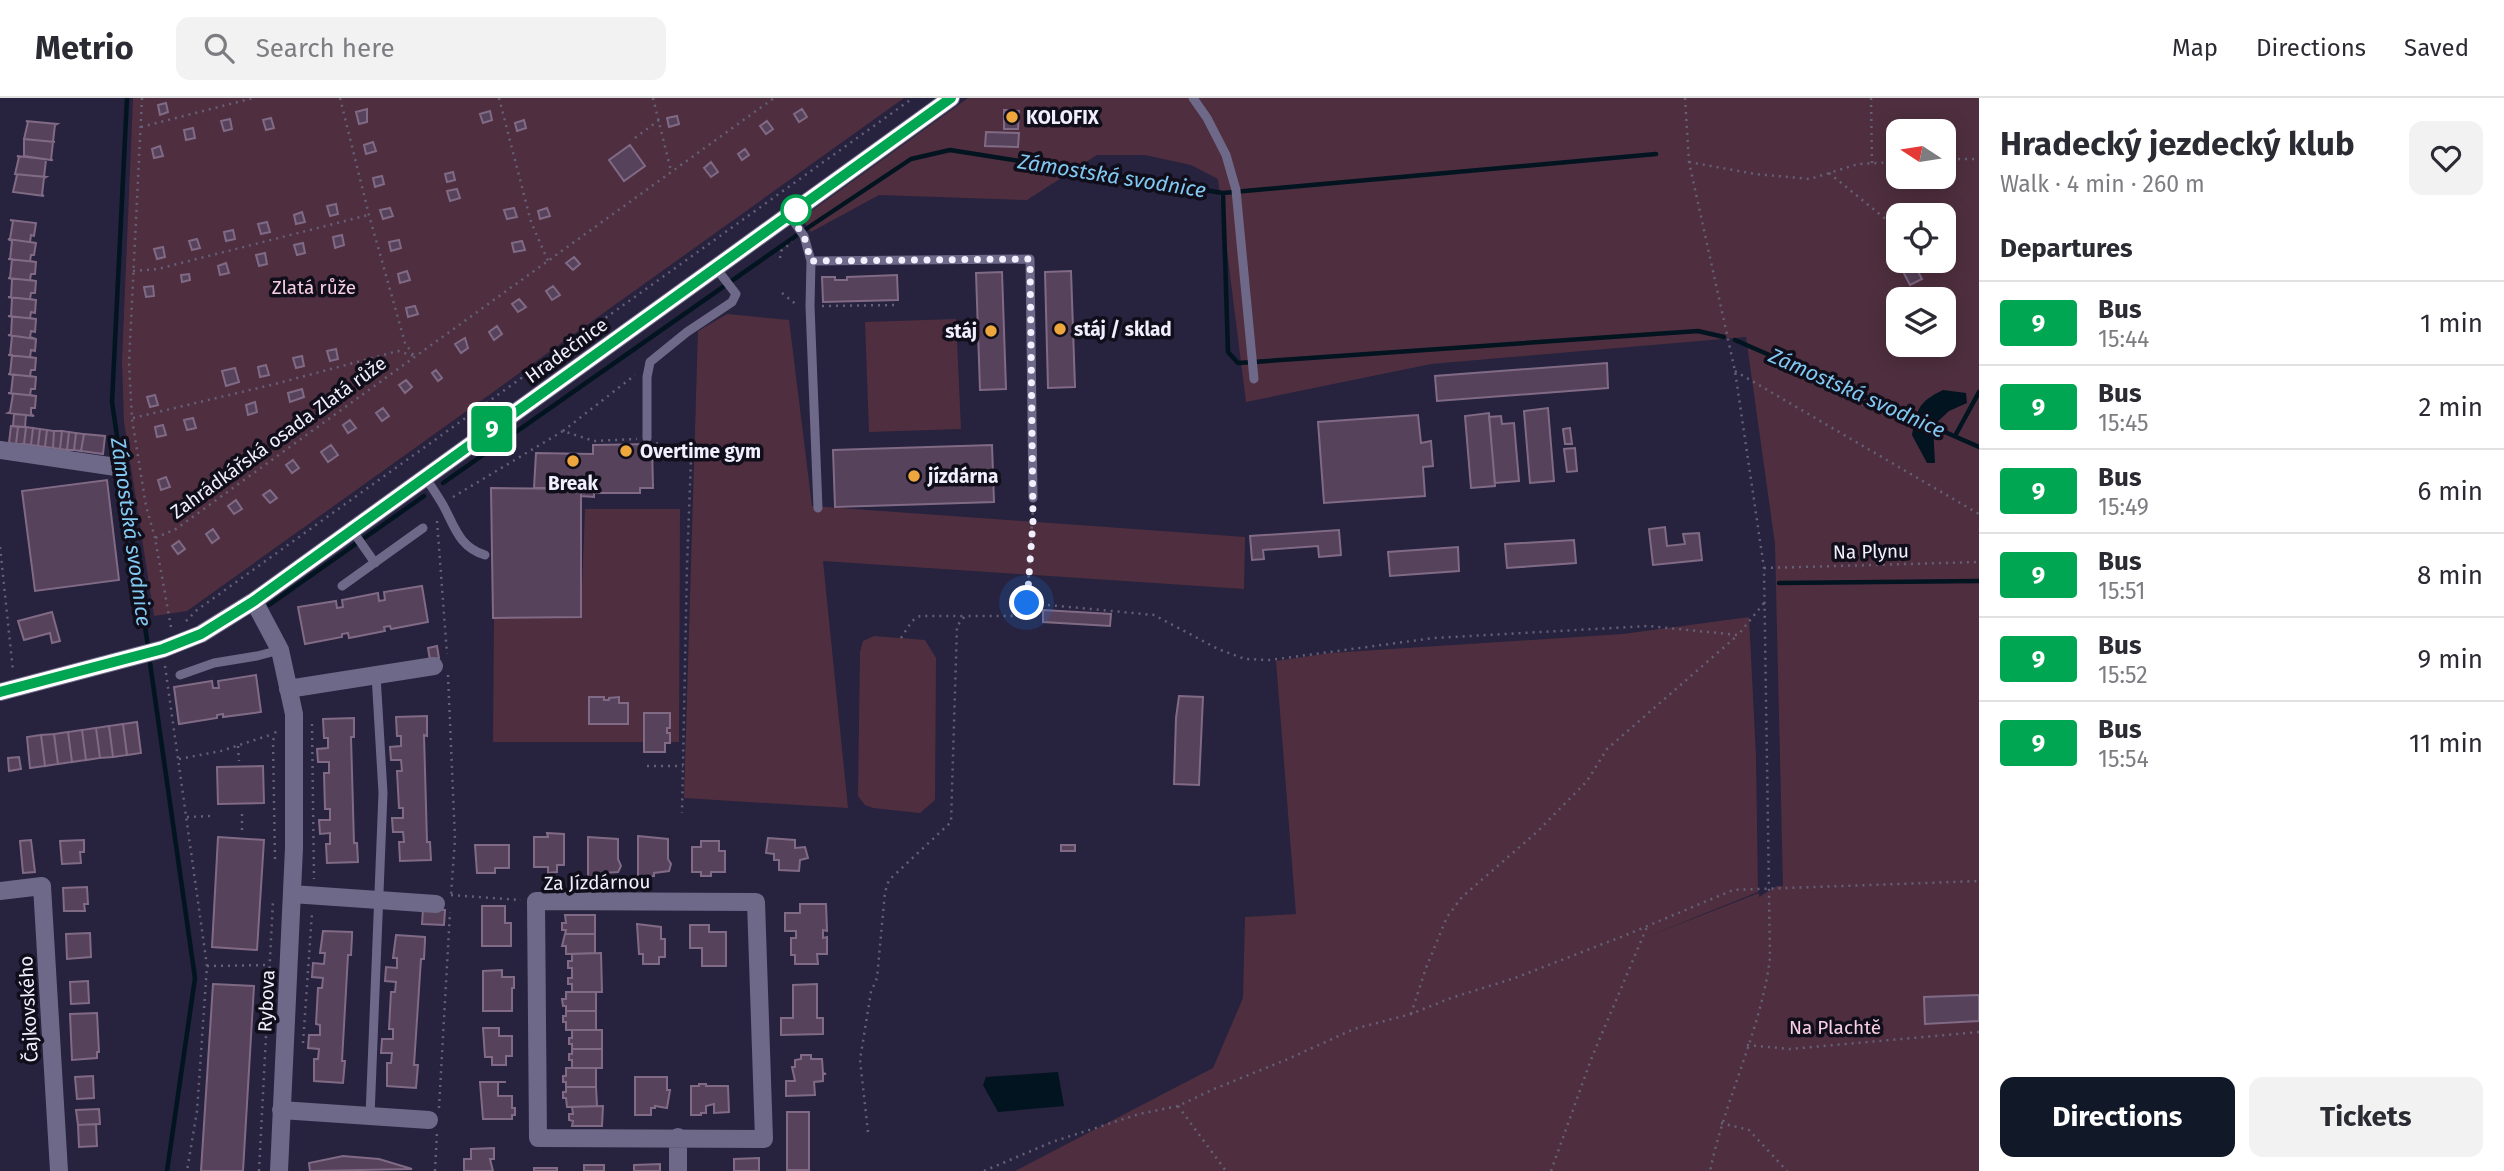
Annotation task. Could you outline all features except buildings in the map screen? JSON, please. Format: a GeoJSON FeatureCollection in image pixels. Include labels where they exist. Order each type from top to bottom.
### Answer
{"type":"FeatureCollection","features":[{"type":"Feature","properties":{"kind":"street","name":"Hradečnice"},"geometry":{"type":"LineString","coordinates":[[0,692],[137,655],[164,641],[201,634],[254,601],[951,98]]}},
{"type":"Feature","properties":{"kind":"street"},"geometry":{"type":"LineString","coordinates":[[0,450],[116,467]]}},
{"type":"Feature","properties":{"kind":"street","name":"Rybova"},"geometry":{"type":"LineString","coordinates":[[254,601],[280,650],[296,688],[294,848],[283,894],[279,1171]]}},
{"type":"Feature","properties":{"kind":"street"},"geometry":{"type":"LineString","coordinates":[[296,688],[434,666]]}},
{"type":"Feature","properties":{"kind":"street","name":"Čajkovského"},"geometry":{"type":"LineString","coordinates":[[0,891],[41,886],[59,1171]]}},
{"type":"Feature","properties":{"kind":"street"},"geometry":{"type":"LineString","coordinates":[[283,894],[446,902]]}},
{"type":"Feature","properties":{"kind":"street","name":"Za Jízdárnou"},"geometry":{"type":"LineString","coordinates":[[536,901],[756,902],[764,1139],[538,1138],[536,901]]}},
{"type":"Feature","properties":{"kind":"street"},"geometry":{"type":"LineString","coordinates":[[281,1110],[435,1124]]}},
{"type":"Feature","properties":{"kind":"street"},"geometry":{"type":"LineString","coordinates":[[678,1137],[678,1171]]}},
{"type":"Feature","properties":{"kind":"lane"},"geometry":{"type":"LineString","coordinates":[[1193,98],[1226,155],[1236,190],[1254,379]]}},
{"type":"Feature","properties":{"kind":"lane"},"geometry":{"type":"LineString","coordinates":[[789,215],[804,235],[811,261],[810,306],[818,508]]}},
{"type":"Feature","properties":{"kind":"lane"},"geometry":{"type":"LineString","coordinates":[[811,261],[1030,259],[1033,498]]}},
{"type":"Feature","properties":{"kind":"lane"},"geometry":{"type":"LineString","coordinates":[[647,438],[647,377],[650,362],[687,332],[732,302],[736,294],[716,268]]}},
{"type":"Feature","properties":{"kind":"lane"},"geometry":{"type":"LineString","coordinates":[[425,477],[441,501],[460,539],[467,547],[485,555]]}},
{"type":"Feature","properties":{"kind":"lane"},"geometry":{"type":"LineString","coordinates":[[342,586],[423,528]]}},
{"type":"Feature","properties":{"kind":"lane"},"geometry":{"type":"LineString","coordinates":[[352,530],[375,563]]}},
{"type":"Feature","properties":{"kind":"lane"},"geometry":{"type":"LineString","coordinates":[[180,676],[214,663],[280,650]]}},
{"type":"Feature","properties":{"kind":"lane"},"geometry":{"type":"LineString","coordinates":[[370,1116],[383,793],[376,675]]}},
{"type":"Feature","properties":{"kind":"path","name":"Zahrádkářská osada Zlatá růže"},"geometry":{"type":"LineString","coordinates":[[142,98],[129,363],[132,419],[146,506],[155,538],[172,630],[164,641]]}},
{"type":"Feature","properties":{"kind":"path"},"geometry":{"type":"LineString","coordinates":[[141,127],[253,98]]}},
{"type":"Feature","properties":{"kind":"path","name":"Zahrádkářská osada Zlatá růže"},"geometry":{"type":"LineString","coordinates":[[340,98],[405,343],[414,356]]}},
{"type":"Feature","properties":{"kind":"path"},"geometry":{"type":"LineString","coordinates":[[499,98],[531,222],[548,261]]}},
{"type":"Feature","properties":{"kind":"path"},"geometry":{"type":"LineString","coordinates":[[653,98],[671,171]]}},
{"type":"Feature","properties":{"kind":"path","name":"Zahrádkářská osada Zlatá růže"},"geometry":{"type":"LineString","coordinates":[[155,538],[176,529],[774,98]]}},
{"type":"Feature","properties":{"kind":"path"},"geometry":{"type":"LineString","coordinates":[[184,624],[197,610],[913,98]]}},
{"type":"Feature","properties":{"kind":"path"},"geometry":{"type":"LineString","coordinates":[[1685,98],[1689,162],[1735,371],[1764,568],[1770,958],[1766,986],[1721,1123],[1710,1171]]}},
{"type":"Feature","properties":{"kind":"path"},"geometry":{"type":"LineString","coordinates":[[1871,98],[1872,163]]}},
{"type":"Feature","properties":{"kind":"path"},"geometry":{"type":"LineString","coordinates":[[635,138],[659,120]]}},
{"type":"Feature","properties":{"kind":"path"},"geometry":{"type":"LineString","coordinates":[[1956,159],[1979,159]]}},
{"type":"Feature","properties":{"kind":"path"},"geometry":{"type":"LineString","coordinates":[[1689,162],[1755,174],[1810,179],[1858,164],[1886,162]]}},
{"type":"Feature","properties":{"kind":"path"},"geometry":{"type":"LineString","coordinates":[[1829,173],[1886,218]]}},
{"type":"Feature","properties":{"kind":"path"},"geometry":{"type":"LineString","coordinates":[[133,271],[159,269],[369,215]]}},
{"type":"Feature","properties":{"kind":"path"},"geometry":{"type":"LineString","coordinates":[[780,258],[781,251],[804,235]]}},
{"type":"Feature","properties":{"kind":"path"},"geometry":{"type":"LineString","coordinates":[[782,293],[796,306],[899,305]]}},
{"type":"Feature","properties":{"kind":"path","name":"Zahrádkářská osada Zlatá růže"},"geometry":{"type":"LineString","coordinates":[[132,419],[398,351],[414,356]]}},
{"type":"Feature","properties":{"kind":"path"},"geometry":{"type":"LineString","coordinates":[[435,1171],[446,902],[454,839],[447,664],[437,523],[441,501],[563,431],[650,362]]}},
{"type":"Feature","properties":{"kind":"path"},"geometry":{"type":"LineString","coordinates":[[1735,371],[1979,514]]}},
{"type":"Feature","properties":{"kind":"path"},"geometry":{"type":"LineString","coordinates":[[563,431],[594,441],[647,438],[691,459],[682,813]]}},
{"type":"Feature","properties":{"kind":"path"},"geometry":{"type":"LineString","coordinates":[[901,638],[912,621],[920,616],[1011,615],[1025,611],[1033,498]]}},
{"type":"Feature","properties":{"kind":"path"},"geometry":{"type":"LineString","coordinates":[[0,547],[13,674]]}},
{"type":"Feature","properties":{"kind":"path","name":"Na Plynu"},"geometry":{"type":"LineString","coordinates":[[1764,568],[1979,562]]}},
{"type":"Feature","properties":{"kind":"path"},"geometry":{"type":"LineString","coordinates":[[1027,603],[1154,615],[1218,649],[1245,659],[1270,660],[1434,638],[1648,626],[1738,635]]}},
{"type":"Feature","properties":{"kind":"path"},"geometry":{"type":"LineString","coordinates":[[1411,1014],[1447,917],[1462,897],[1538,831],[1587,781],[1607,749],[1738,635],[1764,603]]}},
{"type":"Feature","properties":{"kind":"path"},"geometry":{"type":"LineString","coordinates":[[868,1132],[860,1060],[871,992],[877,978],[885,892],[889,880],[951,822],[957,626],[965,616]]}},
{"type":"Feature","properties":{"kind":"path"},"geometry":{"type":"LineString","coordinates":[[164,641],[207,966],[197,1111],[187,1171]]}},
{"type":"Feature","properties":{"kind":"path"},"geometry":{"type":"LineString","coordinates":[[296,688],[312,725],[313,896],[303,1043]]}},
{"type":"Feature","properties":{"kind":"path"},"geometry":{"type":"LineString","coordinates":[[275,869],[274,733],[278,726]]}},
{"type":"Feature","properties":{"kind":"path"},"geometry":{"type":"LineString","coordinates":[[178,759],[238,746],[274,733]]}},
{"type":"Feature","properties":{"kind":"path"},"geometry":{"type":"LineString","coordinates":[[238,746],[239,761]]}},
{"type":"Feature","properties":{"kind":"path"},"geometry":{"type":"LineString","coordinates":[[647,766],[683,765]]}},
{"type":"Feature","properties":{"kind":"path"},"geometry":{"type":"LineString","coordinates":[[242,814],[242,832]]}},
{"type":"Feature","properties":{"kind":"path"},"geometry":{"type":"LineString","coordinates":[[187,817],[211,816]]}},
{"type":"Feature","properties":{"kind":"path"},"geometry":{"type":"LineString","coordinates":[[984,1171],[1052,1142],[1139,1114],[1178,1106],[1354,1029],[1411,1014],[1515,978],[1733,890],[1979,881]]}},
{"type":"Feature","properties":{"kind":"path"},"geometry":{"type":"LineString","coordinates":[[258,1171],[269,965],[283,894]]}},
{"type":"Feature","properties":{"kind":"path"},"geometry":{"type":"LineString","coordinates":[[446,902],[536,901]]}},
{"type":"Feature","properties":{"kind":"path"},"geometry":{"type":"LineString","coordinates":[[1551,1171],[1592,1057],[1647,926]]}},
{"type":"Feature","properties":{"kind":"path"},"geometry":{"type":"LineString","coordinates":[[207,966],[269,965]]}},
{"type":"Feature","properties":{"kind":"path"},"geometry":{"type":"LineString","coordinates":[[1747,1045],[1790,1049],[1979,1032]]}},
{"type":"Feature","properties":{"kind":"path"},"geometry":{"type":"LineString","coordinates":[[1178,1106],[1226,1171]]}},
{"type":"Feature","properties":{"kind":"path"},"geometry":{"type":"LineString","coordinates":[[1721,1123],[1749,1130],[1787,1171]]}},
{"type":"Feature","properties":{"kind":"green space","name":"Zlatá růže"},"geometry":{"type":"Polygon","coordinates":[[[133,98],[904,98],[187,611],[154,616],[124,422],[122,361],[133,98]]]}},
{"type":"Feature","properties":{"kind":"green space","name":"Na Plachtě"},"geometry":{"type":"Polygon","coordinates":[[[968,98],[1979,98],[1979,1171],[1015,1171],[1213,1068],[1243,998],[1245,917],[1296,914],[1276,661],[1330,653],[1623,634],[1749,617],[1756,757],[1758,892],[1641,939],[1783,886],[1775,544],[1746,337],[1431,364],[1246,402],[1218,179],[1191,165],[1145,155],[1097,155],[1027,200],[879,195],[811,232],[802,218],[968,98]]]}},
{"type":"Feature","properties":{"kind":"green space"},"geometry":{"type":"Polygon","coordinates":[[[727,314],[789,320],[812,506],[1245,537],[1244,589],[823,561],[848,808],[684,798],[698,331],[727,314]]]}},
{"type":"Feature","properties":{"kind":"green space"},"geometry":{"type":"Polygon","coordinates":[[[956,319],[961,429],[869,432],[865,322],[956,319]]]}},
{"type":"Feature","properties":{"kind":"green space"},"geometry":{"type":"Polygon","coordinates":[[[585,509],[680,509],[679,742],[493,742],[494,617],[581,617],[585,509]]]}},
{"type":"Feature","properties":{"kind":"green space"},"geometry":{"type":"Polygon","coordinates":[[[874,636],[925,640],[936,658],[935,800],[920,813],[873,808],[865,805],[858,796],[860,652],[863,641],[874,636]]]}},
{"type":"Feature","properties":{"kind":"water"},"geometry":{"type":"Polygon","coordinates":[[[1943,390],[1966,393],[1967,403],[1949,411],[1933,426],[1935,463],[1927,463],[1912,435],[1917,412],[1928,398],[1943,390]]]}},
{"type":"Feature","properties":{"kind":"water"},"geometry":{"type":"Polygon","coordinates":[[[1058,1072],[1064,1106],[998,1112],[983,1085],[986,1077],[1058,1072]]]}},
{"type":"Feature","properties":{"kind":"waterway","name":"Zámostská svodnice"},"geometry":{"type":"LineString","coordinates":[[127,98],[112,402],[148,647]]}},
{"type":"Feature","properties":{"kind":"waterway","name":"Zámostská svodnice"},"geometry":{"type":"LineString","coordinates":[[443,483],[800,233],[911,159],[950,150],[1223,193],[1228,352],[1238,363],[1698,331],[1724,337]]}},
{"type":"Feature","properties":{"kind":"waterway"},"geometry":{"type":"LineString","coordinates":[[1223,193],[1656,154]]}},
{"type":"Feature","properties":{"kind":"waterway","name":"Zámostská svodnice"},"geometry":{"type":"LineString","coordinates":[[1735,340],[1921,421]]}},
{"type":"Feature","properties":{"kind":"waterway"},"geometry":{"type":"LineString","coordinates":[[1955,436],[1979,392]]}},
{"type":"Feature","properties":{"kind":"waterway","name":"Zámostská svodnice"},"geometry":{"type":"LineString","coordinates":[[1929,425],[1979,447]]}},
{"type":"Feature","properties":{"kind":"waterway","name":"Zámostská svodnice"},"geometry":{"type":"LineString","coordinates":[[269,605],[424,496]]}},
{"type":"Feature","properties":{"kind":"waterway"},"geometry":{"type":"LineString","coordinates":[[1779,583],[1979,581]]}},
{"type":"Feature","properties":{"kind":"waterway","name":"Zámostská svodnice"},"geometry":{"type":"LineString","coordinates":[[149,656],[195,978],[167,1171]]}},
{"type":"Feature","properties":{"kind":"bus line","name":"9"},"geometry":{"type":"LineString","coordinates":[[0,692],[163,649],[201,634],[254,601],[951,98]]}},
{"type":"Feature","properties":{"kind":"place","name":"KOLOFIX"},"geometry":{"type":"Point","coordinates":[1012,117]}},
{"type":"Feature","properties":{"kind":"place","name":"stáj / sklad"},"geometry":{"type":"Point","coordinates":[1060,329]}},
{"type":"Feature","properties":{"kind":"place","name":"stáj"},"geometry":{"type":"Point","coordinates":[991,331]}},
{"type":"Feature","properties":{"kind":"place","name":"Overtime gym"},"geometry":{"type":"Point","coordinates":[626,451]}},
{"type":"Feature","properties":{"kind":"place","name":"Break"},"geometry":{"type":"Point","coordinates":[573,461]}},
{"type":"Feature","properties":{"kind":"place","name":"jízdárna"},"geometry":{"type":"Point","coordinates":[914,476]}},
{"type":"Feature","properties":{"kind":"route"},"geometry":{"type":"LineString","coordinates":[[796,210],[789,215],[804,236],[811,261],[1030,259],[1033,521],[1027,603]]}}]}
